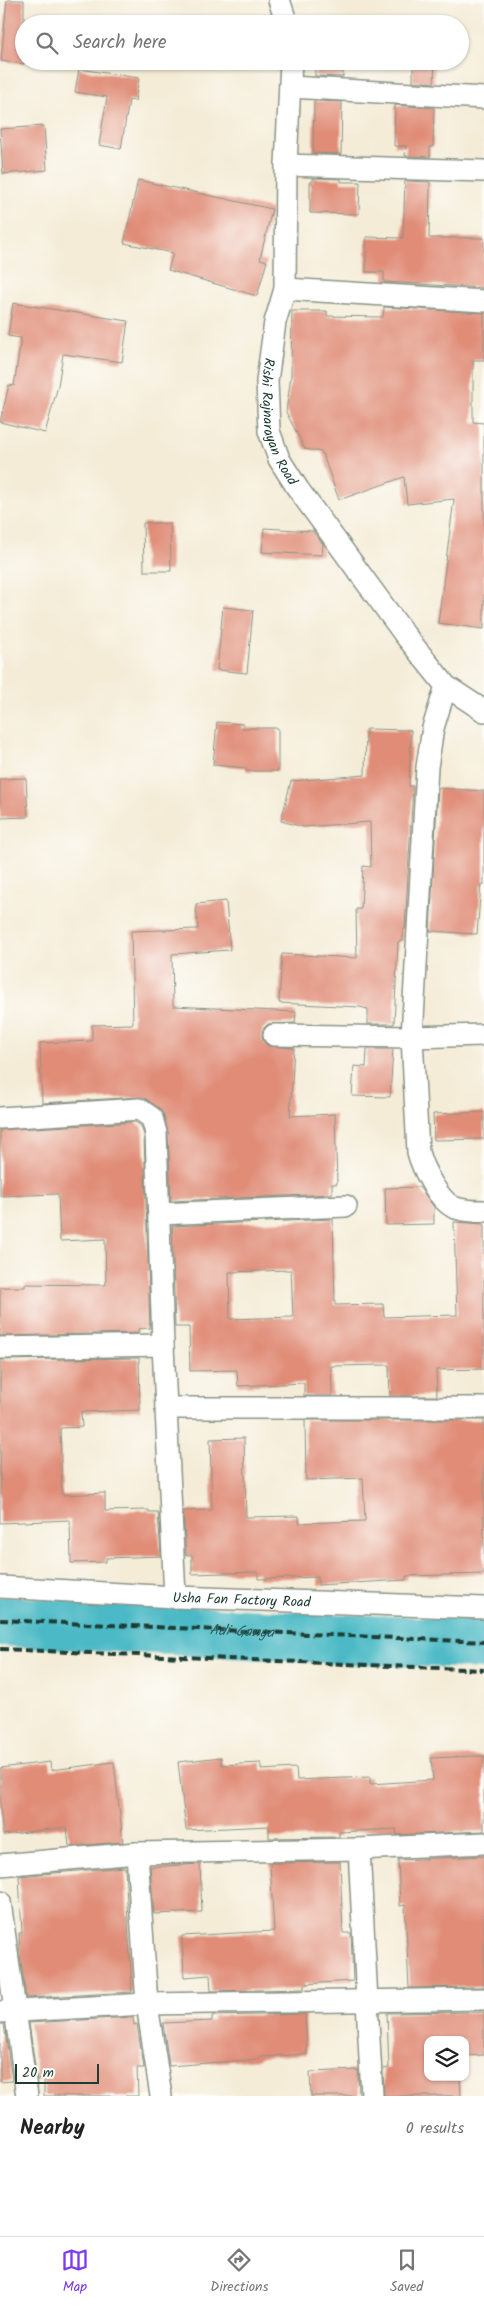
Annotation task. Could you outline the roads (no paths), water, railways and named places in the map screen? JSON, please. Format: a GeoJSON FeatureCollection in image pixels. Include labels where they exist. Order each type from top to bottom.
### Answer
{"type":"FeatureCollection","features":[{"type":"Feature","properties":{"kind":"street"},"geometry":{"type":"LineString","coordinates":[[279,0],[284,15]]}},
{"type":"Feature","properties":{"kind":"street","name":"Rishi Rajnarayan Road"},"geometry":{"type":"LineString","coordinates":[[291,70],[286,165],[285,288],[275,322],[267,381],[269,431],[279,460],[298,489],[405,635],[446,686],[484,711]]}},
{"type":"Feature","properties":{"kind":"street"},"geometry":{"type":"LineString","coordinates":[[290,87],[484,98]]}},
{"type":"Feature","properties":{"kind":"street"},"geometry":{"type":"LineString","coordinates":[[286,165],[484,171]]}},
{"type":"Feature","properties":{"kind":"street"},"geometry":{"type":"LineString","coordinates":[[285,288],[484,301]]}},
{"type":"Feature","properties":{"kind":"street"},"geometry":{"type":"LineString","coordinates":[[446,686],[433,728],[427,767],[412,1037],[418,1152],[422,1167],[444,1200],[454,1207],[470,1211],[484,1211]]}},
{"type":"Feature","properties":{"kind":"street"},"geometry":{"type":"LineString","coordinates":[[274,1035],[412,1037],[484,1035]]}},
{"type":"Feature","properties":{"kind":"street"},"geometry":{"type":"LineString","coordinates":[[0,1118],[139,1110],[152,1118],[156,1133],[163,1345],[175,1597]]}},
{"type":"Feature","properties":{"kind":"street"},"geometry":{"type":"LineString","coordinates":[[159,1214],[346,1206]]}},
{"type":"Feature","properties":{"kind":"street"},"geometry":{"type":"LineString","coordinates":[[0,1348],[163,1345]]}},
{"type":"Feature","properties":{"kind":"street"},"geometry":{"type":"LineString","coordinates":[[166,1408],[484,1408]]}},
{"type":"Feature","properties":{"kind":"street","name":"Usha Fan Factory Road"},"geometry":{"type":"LineString","coordinates":[[0,1587],[175,1597],[484,1608]]}},
{"type":"Feature","properties":{"kind":"street"},"geometry":{"type":"LineString","coordinates":[[0,1865],[136,1853],[359,1849],[484,1843]]}},
{"type":"Feature","properties":{"kind":"street"},"geometry":{"type":"LineString","coordinates":[[359,1849],[372,2096]]}},
{"type":"Feature","properties":{"kind":"street"},"geometry":{"type":"LineString","coordinates":[[136,1853],[148,2004],[161,2096]]}},
{"type":"Feature","properties":{"kind":"street"},"geometry":{"type":"LineString","coordinates":[[0,1902],[8,2012],[27,2096]]}},
{"type":"Feature","properties":{"kind":"street"},"geometry":{"type":"LineString","coordinates":[[8,2012],[148,2004],[484,1999]]}},
{"type":"Feature","properties":{"kind":"waterway","name":"Adi Ganga"},"geometry":{"type":"LineString","coordinates":[[0,1621],[341,1639],[484,1644]]}},
{"type":"Feature","properties":{"kind":"railway"},"geometry":{"type":"LineString","coordinates":[[0,1620],[484,1642]]}},
{"type":"Feature","properties":{"kind":"railway"},"geometry":{"type":"LineString","coordinates":[[0,1649],[484,1670]]}}]}
